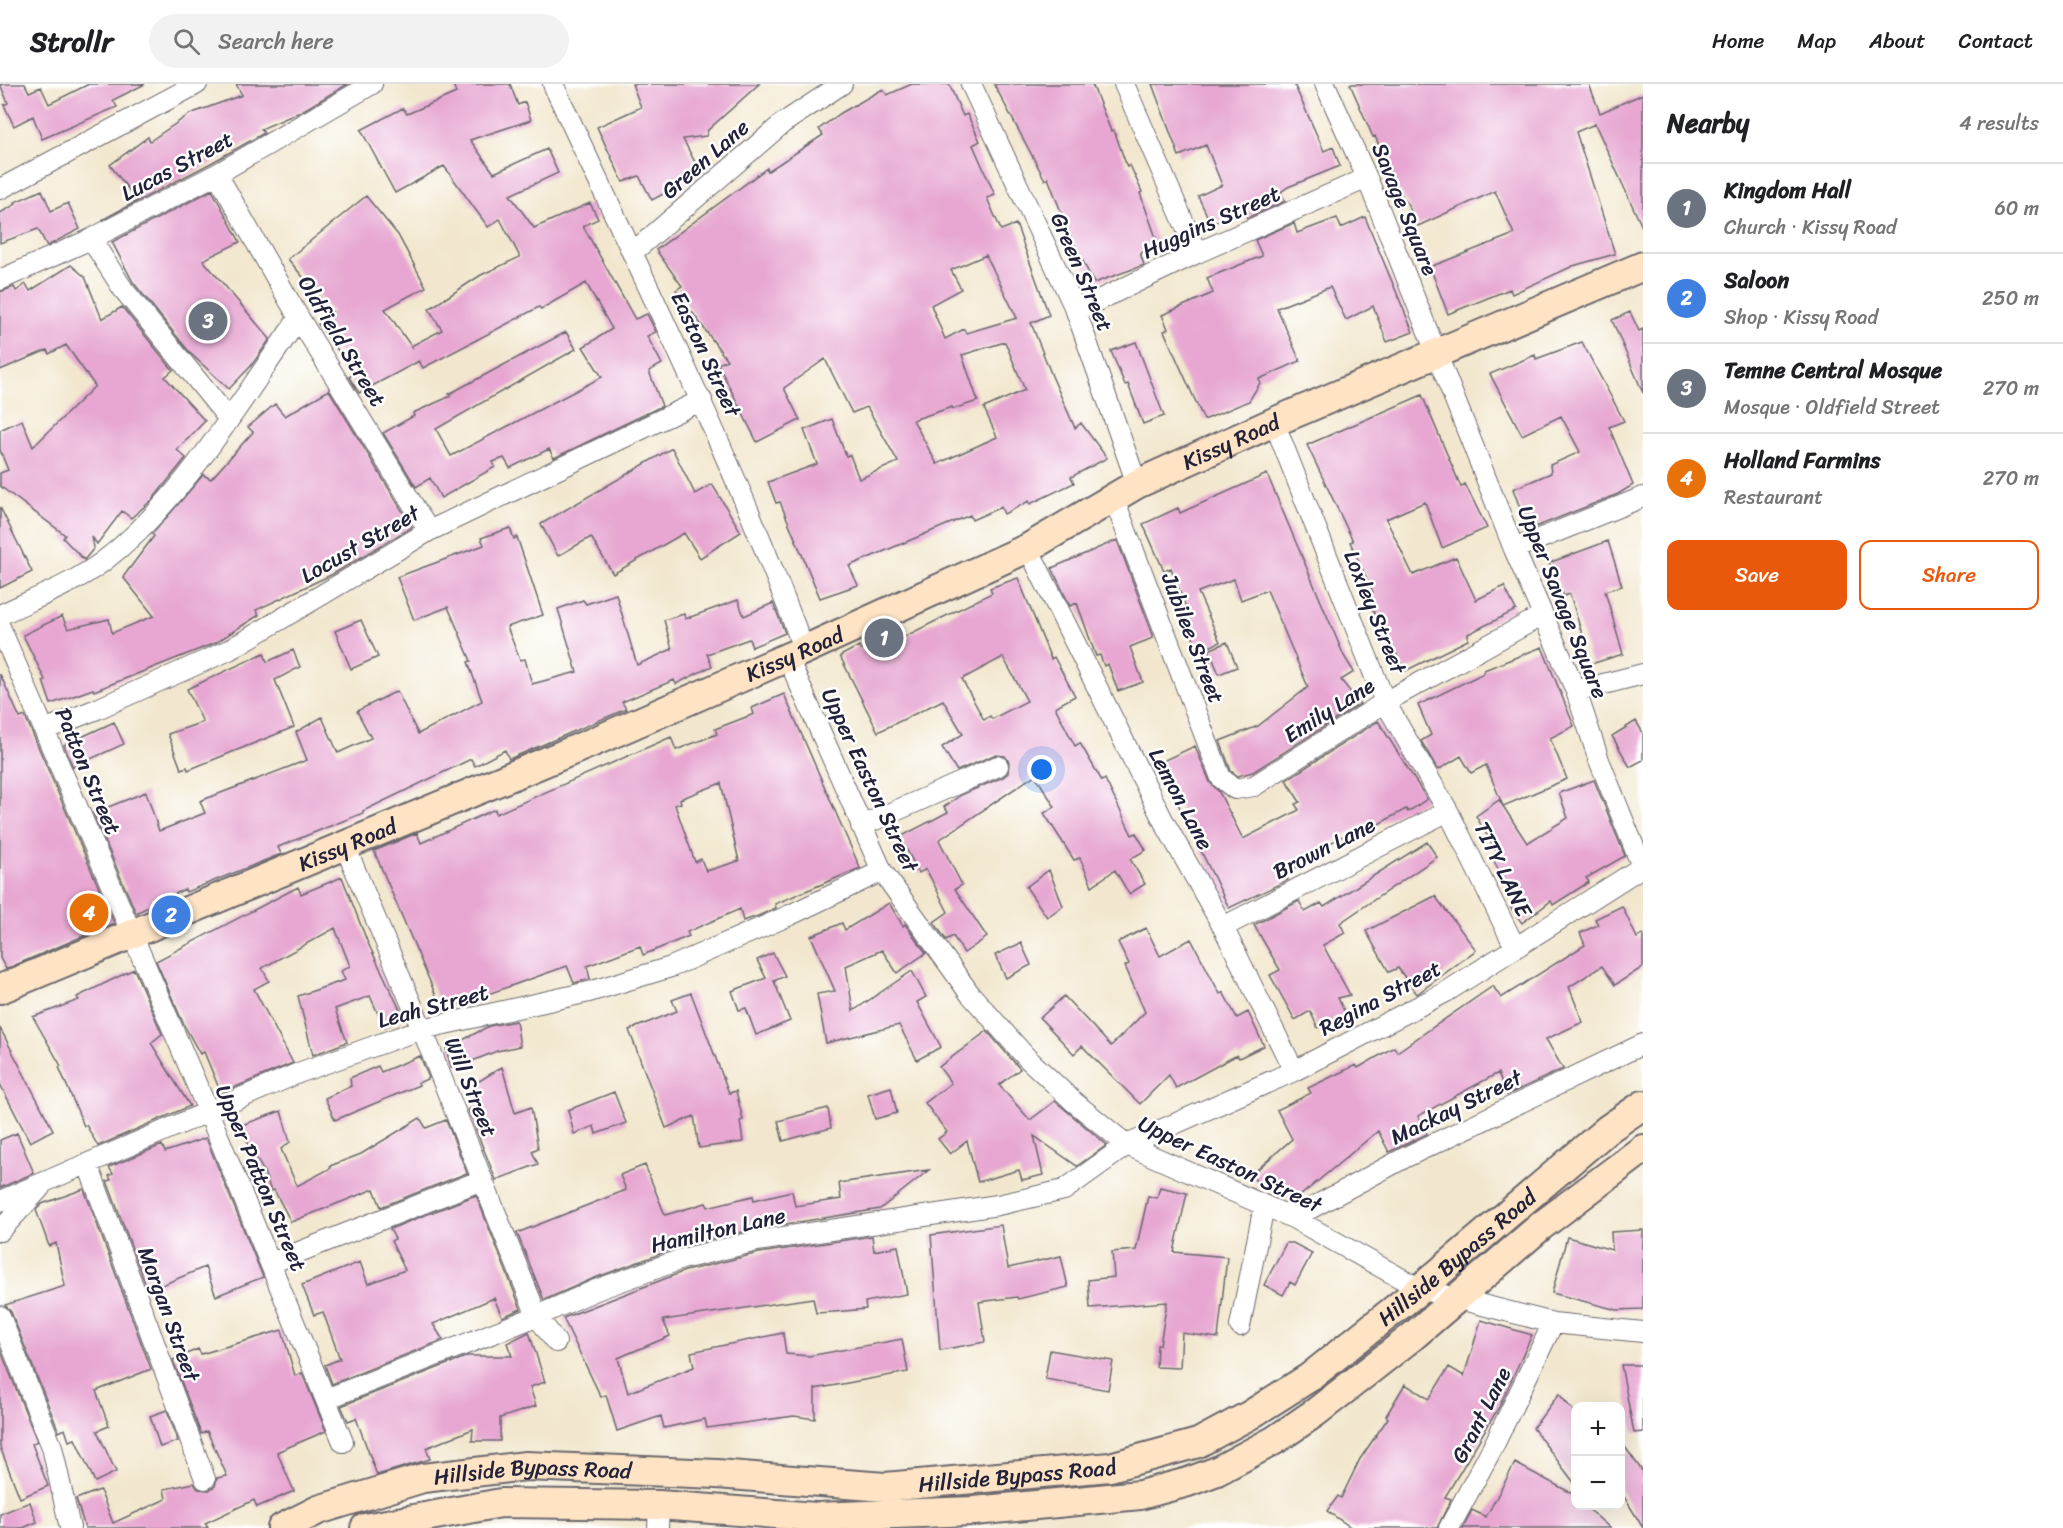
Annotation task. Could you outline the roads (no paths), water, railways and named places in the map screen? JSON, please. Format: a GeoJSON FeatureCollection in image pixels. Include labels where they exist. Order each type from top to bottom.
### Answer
{"type":"FeatureCollection","features":[{"type":"Feature","properties":{"kind":"street"},"geometry":{"type":"LineString","coordinates":[[2,183],[174,90],[197,84]]}},
{"type":"Feature","properties":{"kind":"street","name":"Lucas Street"},"geometry":{"type":"LineString","coordinates":[[0,280],[91,238],[217,174],[353,92],[372,84]]}},
{"type":"Feature","properties":{"kind":"street","name":"Easton Street"},"geometry":{"type":"LineString","coordinates":[[553,84],[702,400],[775,573],[795,653]]}},
{"type":"Feature","properties":{"kind":"street","name":"Green Lane"},"geometry":{"type":"LineString","coordinates":[[632,253],[783,123],[842,84]]}},
{"type":"Feature","properties":{"kind":"street","name":"Green Street"},"geometry":{"type":"LineString","coordinates":[[971,84],[1076,311],[1126,491]]}},
{"type":"Feature","properties":{"kind":"street"},"geometry":{"type":"LineString","coordinates":[[1124,84],[1197,253]]}},
{"type":"Feature","properties":{"kind":"street","name":"Savage Square"},"geometry":{"type":"LineString","coordinates":[[1326,84],[1367,178],[1438,354]]}},
{"type":"Feature","properties":{"kind":"street","name":"Oldfield Street"},"geometry":{"type":"LineString","coordinates":[[217,174],[299,318],[429,531]]}},
{"type":"Feature","properties":{"kind":"street","name":"Huggins Street"},"geometry":{"type":"LineString","coordinates":[[1076,311],[1197,253],[1367,178]]}},
{"type":"Feature","properties":{"kind":"street"},"geometry":{"type":"LineString","coordinates":[[91,238],[123,289],[228,418]]}},
{"type":"Feature","properties":{"kind":"street","name":"Kissy Road"},"geometry":{"type":"LineString","coordinates":[[0,989],[345,846],[795,653],[1028,548],[1126,491],[1274,422],[1643,266]]}},
{"type":"Feature","properties":{"kind":"street"},"geometry":{"type":"LineString","coordinates":[[0,615],[72,581],[104,560],[152,518],[177,490],[299,318]]}},
{"type":"Feature","properties":{"kind":"street","name":"Upper Savage Square"},"geometry":{"type":"LineString","coordinates":[[1438,354],[1514,549],[1576,692],[1599,760],[1642,868]]}},
{"type":"Feature","properties":{"kind":"street","name":"Locust Street"},"geometry":{"type":"LineString","coordinates":[[44,730],[229,650],[429,531],[702,400]]}},
{"type":"Feature","properties":{"kind":"street","name":"Loxley Street"},"geometry":{"type":"LineString","coordinates":[[1274,422],[1385,702],[1448,811]]}},
{"type":"Feature","properties":{"kind":"street","name":"Jubilee Street"},"geometry":{"type":"LineString","coordinates":[[1126,491],[1221,778],[1235,789]]}},
{"type":"Feature","properties":{"kind":"street"},"geometry":{"type":"LineString","coordinates":[[1514,549],[1643,497]]}},
{"type":"Feature","properties":{"kind":"street","name":"Lemon Lane"},"geometry":{"type":"LineString","coordinates":[[1028,548],[1163,820],[1222,927],[1294,1071]]}},
{"type":"Feature","properties":{"kind":"street","name":"Emily Lane"},"geometry":{"type":"LineString","coordinates":[[1235,789],[1254,786],[1385,702],[1543,615]]}},
{"type":"Feature","properties":{"kind":"street","name":"Patton Street"},"geometry":{"type":"LineString","coordinates":[[0,627],[8,665],[44,730],[130,934]]}},
{"type":"Feature","properties":{"kind":"street","name":"Upper Easton Street"},"geometry":{"type":"LineString","coordinates":[[795,653],[861,826],[882,871],[970,994],[1020,1050],[1074,1102],[1127,1145],[1293,1218],[1420,1289],[1553,1323],[1643,1332]]}},
{"type":"Feature","properties":{"kind":"street"},"geometry":{"type":"LineString","coordinates":[[1576,692],[1643,674]]}},
{"type":"Feature","properties":{"kind":"street"},"geometry":{"type":"LineString","coordinates":[[861,826],[998,766]]}},
{"type":"Feature","properties":{"kind":"street","name":"Brown Lane"},"geometry":{"type":"LineString","coordinates":[[1222,927],[1448,811]]}},
{"type":"Feature","properties":{"kind":"street","name":"TITY LANE"},"geometry":{"type":"LineString","coordinates":[[1448,811],[1515,947]]}},
{"type":"Feature","properties":{"kind":"street","name":"Will Street"},"geometry":{"type":"LineString","coordinates":[[345,846],[422,1029],[537,1316],[556,1342]]}},
{"type":"Feature","properties":{"kind":"street","name":"Regina Street"},"geometry":{"type":"LineString","coordinates":[[1127,1145],[1294,1071],[1446,992],[1642,868]]}},
{"type":"Feature","properties":{"kind":"street","name":"Leah Street"},"geometry":{"type":"LineString","coordinates":[[0,1201],[301,1072],[422,1029],[588,992],[671,967],[790,915],[882,871]]}},
{"type":"Feature","properties":{"kind":"street","name":"Upper Patton Street"},"geometry":{"type":"LineString","coordinates":[[130,934],[208,1111],[343,1442]]}},
{"type":"Feature","properties":{"kind":"street","name":"Mackay Street"},"geometry":{"type":"LineString","coordinates":[[1293,1218],[1406,1157],[1643,1044]]}},
{"type":"Feature","properties":{"kind":"street","name":"Hillside Bypass Road"},"geometry":{"type":"LineString","coordinates":[[282,1528],[328,1506],[423,1478],[526,1466],[717,1474],[885,1486],[1110,1467],[1198,1443],[1250,1415],[1310,1377],[1420,1289],[1608,1129],[1643,1105]]}},
{"type":"Feature","properties":{"kind":"street","name":"Hamilton Lane"},"geometry":{"type":"LineString","coordinates":[[326,1399],[537,1316],[596,1290],[682,1259],[757,1241],[998,1205],[1064,1190],[1127,1145]]}},
{"type":"Feature","properties":{"kind":"street","name":"Hillside Bypass Road"},"geometry":{"type":"LineString","coordinates":[[365,1528],[501,1503],[658,1517],[816,1517],[974,1511],[1140,1495],[1217,1471],[1275,1440],[1356,1381],[1458,1298],[1541,1226],[1643,1149]]}},
{"type":"Feature","properties":{"kind":"street","name":"Morgan Street"},"geometry":{"type":"LineString","coordinates":[[88,1165],[205,1479]]}},
{"type":"Feature","properties":{"kind":"street"},"geometry":{"type":"LineString","coordinates":[[271,1263],[482,1180]]}},
{"type":"Feature","properties":{"kind":"street"},"geometry":{"type":"LineString","coordinates":[[0,1231],[44,1184]]}},
{"type":"Feature","properties":{"kind":"street"},"geometry":{"type":"LineString","coordinates":[[1240,1326],[1264,1206]]}},
{"type":"Feature","properties":{"kind":"street"},"geometry":{"type":"LineString","coordinates":[[0,1316],[52,1447],[70,1528]]}},
{"type":"Feature","properties":{"kind":"street","name":"Grant Lane"},"geometry":{"type":"LineString","coordinates":[[1449,1528],[1493,1447],[1553,1323]]}},
{"type":"Feature","properties":{"kind":"place","name":"Temne Central Mosque"},"geometry":{"type":"Point","coordinates":[208,321]}},
{"type":"Feature","properties":{"kind":"place","name":"Kingdom Hall"},"geometry":{"type":"Point","coordinates":[884,638]}},
{"type":"Feature","properties":{"kind":"place","name":"Holland Farmins"},"geometry":{"type":"Point","coordinates":[89,913]}},
{"type":"Feature","properties":{"kind":"place","name":"Saloon"},"geometry":{"type":"Point","coordinates":[171,915]}}]}
